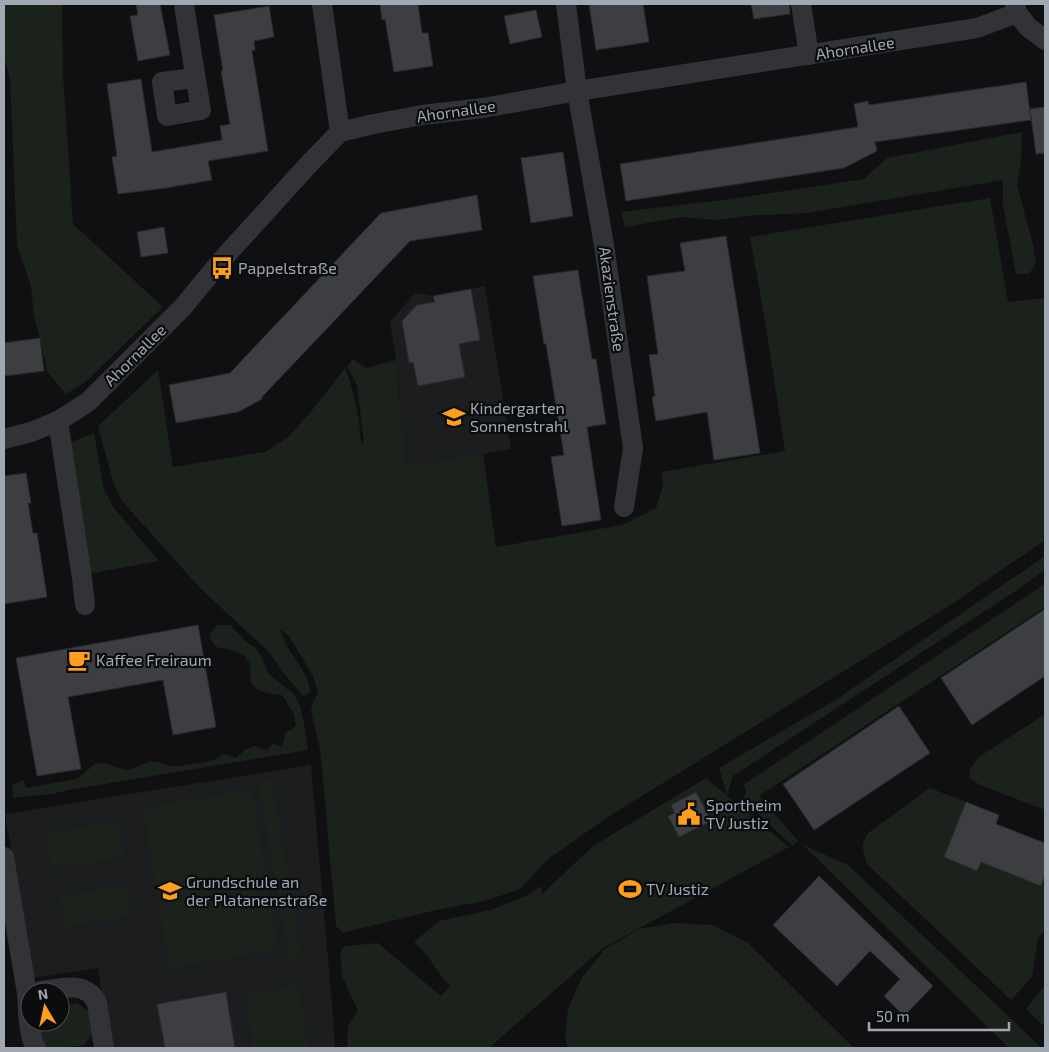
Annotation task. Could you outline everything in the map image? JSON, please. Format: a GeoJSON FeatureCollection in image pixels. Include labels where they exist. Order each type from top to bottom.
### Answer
{"type":"FeatureCollection","features":[{"type":"Feature","properties":{"kind":"street"},"geometry":{"type":"LineString","coordinates":[[184,4],[196,78]]}},
{"type":"Feature","properties":{"kind":"street"},"geometry":{"type":"LineString","coordinates":[[322,4],[340,132]]}},
{"type":"Feature","properties":{"kind":"street","name":"Akazienstraße"},"geometry":{"type":"LineString","coordinates":[[566,4],[577,91],[604,245],[633,448],[624,507]]}},
{"type":"Feature","properties":{"kind":"street"},"geometry":{"type":"LineString","coordinates":[[801,4],[809,55]]}},
{"type":"Feature","properties":{"kind":"street"},"geometry":{"type":"LineString","coordinates":[[1016,8],[1028,27],[1045,40]]}},
{"type":"Feature","properties":{"kind":"street","name":"Ahornallee"},"geometry":{"type":"LineString","coordinates":[[4,439],[31,432],[58,421],[88,402],[183,307],[220,262],[340,132],[422,115],[490,106],[977,28],[1016,8]]}},
{"type":"Feature","properties":{"kind":"street"},"geometry":{"type":"LineString","coordinates":[[58,421],[85,605]]}},
{"type":"Feature","properties":{"kind":"street"},"geometry":{"type":"LineString","coordinates":[[4,857],[29,982]]}},
{"type":"Feature","properties":{"kind":"street"},"geometry":{"type":"LineString","coordinates":[[70,988],[77,987],[94,998],[97,1003],[104,1048]]}},
{"type":"Feature","properties":{"kind":"street"},"geometry":{"type":"LineString","coordinates":[[31,1032],[36,1048]]}},
{"type":"Feature","properties":{"kind":"shaded area"},"geometry":{"type":"Polygon","coordinates":[[[4,4],[62,4],[63,75],[73,224],[163,307],[84,383],[66,394],[47,371],[34,316],[31,286],[17,245],[10,78],[4,56],[4,4]]]}},
{"type":"Feature","properties":{"kind":"shaded area"},"geometry":{"type":"Polygon","coordinates":[[[1022,132],[1021,162],[1017,185],[1036,263],[1029,274],[1016,274],[1003,205],[1003,180],[807,213],[744,216],[717,220],[682,217],[625,227],[621,212],[730,199],[864,179],[887,158],[1022,132]]]}},
{"type":"Feature","properties":{"kind":"shaded area"},"geometry":{"type":"Polygon","coordinates":[[[990,198],[1008,302],[1045,298],[1045,540],[952,604],[608,817],[548,859],[520,889],[485,901],[436,910],[342,933],[336,926],[320,749],[311,711],[318,693],[313,676],[289,636],[280,629],[309,685],[310,693],[303,696],[269,652],[200,588],[122,501],[114,485],[98,426],[158,370],[173,467],[265,452],[288,437],[310,413],[345,368],[356,405],[361,443],[364,443],[357,385],[347,366],[353,359],[366,368],[396,360],[405,466],[483,454],[496,547],[622,525],[656,508],[663,486],[662,472],[785,451],[750,237],[990,198]]]}},
{"type":"Feature","properties":{"kind":"shaded area","name":"Kindergarten Sonnenstrahl"},"geometry":{"type":"Polygon","coordinates":[[[485,286],[511,449],[483,454],[496,548],[405,466],[396,360],[390,322],[415,293],[433,296],[485,286]]]}},
{"type":"Feature","properties":{"kind":"shaded area"},"geometry":{"type":"Polygon","coordinates":[[[94,433],[104,489],[113,507],[159,561],[87,574],[69,443],[94,433]]]}},
{"type":"Feature","properties":{"kind":"shaded area"},"geometry":{"type":"Polygon","coordinates":[[[1045,556],[1045,570],[1014,592],[733,776],[727,795],[719,768],[837,699],[1045,556]]]}},
{"type":"Feature","properties":{"kind":"shaded area"},"geometry":{"type":"Polygon","coordinates":[[[1045,584],[1045,607],[759,796],[798,841],[792,846],[742,798],[746,792],[743,785],[1045,584]]]}},
{"type":"Feature","properties":{"kind":"shaded area"},"geometry":{"type":"Polygon","coordinates":[[[218,625],[230,625],[246,642],[256,648],[268,673],[293,693],[300,705],[308,750],[52,794],[13,798],[12,785],[23,780],[26,788],[77,779],[96,763],[109,764],[129,770],[150,761],[169,766],[179,766],[206,762],[219,758],[222,754],[235,758],[246,749],[256,746],[263,750],[273,743],[281,746],[285,733],[296,725],[293,712],[282,695],[264,692],[253,685],[250,678],[249,664],[243,655],[232,650],[216,647],[210,638],[210,633],[218,625]]]}},
{"type":"Feature","properties":{"kind":"shaded area"},"geometry":{"type":"Polygon","coordinates":[[[1045,714],[1045,810],[980,785],[969,778],[970,769],[979,757],[1045,714]]]}},
{"type":"Feature","properties":{"kind":"shaded area","name":"Grundschule an der Platanenstraße"},"geometry":{"type":"Polygon","coordinates":[[[311,765],[335,1048],[109,1048],[98,968],[33,978],[5,814],[311,765]]]}},
{"type":"Feature","properties":{"kind":"shaded area","name":"TV Justiz"},"geometry":{"type":"Polygon","coordinates":[[[706,778],[789,847],[603,948],[489,1048],[347,1048],[348,1026],[358,1011],[342,976],[340,952],[345,946],[378,943],[441,996],[451,985],[445,981],[425,953],[414,942],[439,921],[491,910],[526,896],[542,886],[542,894],[593,846],[706,778]]]}},
{"type":"Feature","properties":{"kind":"shaded area"},"geometry":{"type":"Polygon","coordinates":[[[272,780],[302,958],[289,960],[258,782],[272,780]]]}},
{"type":"Feature","properties":{"kind":"shaded area"},"geometry":{"type":"Polygon","coordinates":[[[930,788],[966,802],[944,857],[977,870],[981,862],[1041,886],[1045,875],[1045,930],[1038,938],[1032,977],[1011,1000],[867,864],[863,848],[868,833],[930,788]]]}},
{"type":"Feature","properties":{"kind":"shaded area"},"geometry":{"type":"Polygon","coordinates":[[[252,790],[278,950],[169,968],[143,807],[252,790]]]}},
{"type":"Feature","properties":{"kind":"shaded area"},"geometry":{"type":"Polygon","coordinates":[[[119,821],[124,857],[51,868],[46,832],[119,821]]]}},
{"type":"Feature","properties":{"kind":"shaded area"},"geometry":{"type":"Polygon","coordinates":[[[803,845],[848,865],[1042,1048],[1009,1048],[803,845]]]}},
{"type":"Feature","properties":{"kind":"shaded area"},"geometry":{"type":"Polygon","coordinates":[[[127,885],[132,916],[65,927],[60,896],[127,885]]]}},
{"type":"Feature","properties":{"kind":"shaded area"},"geometry":{"type":"Polygon","coordinates":[[[674,923],[712,925],[748,943],[854,1048],[568,1048],[565,1038],[568,1009],[581,979],[605,949],[639,929],[674,923]]]}},
{"type":"Feature","properties":{"kind":"shaded area"},"geometry":{"type":"Polygon","coordinates":[[[298,985],[309,1048],[253,1048],[245,994],[298,985]]]}},
{"type":"Feature","properties":{"kind":"shaded area"},"geometry":{"type":"Polygon","coordinates":[[[1045,985],[1045,1027],[1026,1009],[1045,985]]]}},
{"type":"Feature","properties":{"kind":"shaded area"},"geometry":{"type":"Polygon","coordinates":[[[77,1003],[91,1013],[94,1031],[84,1045],[49,1048],[39,1041],[38,1032],[70,1032],[70,1004],[77,1003]]]}},
{"type":"Feature","properties":{"kind":"building"},"geometry":{"type":"Polygon","coordinates":[[[136,4],[160,4],[170,55],[138,61],[130,16],[138,15],[136,4]]]}},
{"type":"Feature","properties":{"kind":"building"},"geometry":{"type":"Polygon","coordinates":[[[380,4],[418,4],[422,33],[428,33],[433,66],[394,72],[385,19],[382,20],[380,4]]]}},
{"type":"Feature","properties":{"kind":"building"},"geometry":{"type":"Polygon","coordinates":[[[589,4],[643,4],[649,42],[596,50],[589,4]]]}},
{"type":"Feature","properties":{"kind":"building"},"geometry":{"type":"Polygon","coordinates":[[[751,4],[789,4],[790,14],[754,19],[751,4]]]}},
{"type":"Feature","properties":{"kind":"building"},"geometry":{"type":"Polygon","coordinates":[[[269,6],[274,37],[254,41],[255,50],[252,51],[268,151],[208,161],[212,180],[118,194],[112,157],[117,156],[107,84],[141,79],[152,152],[222,140],[220,126],[230,124],[214,15],[269,6]]]}},
{"type":"Feature","properties":{"kind":"building"},"geometry":{"type":"Polygon","coordinates":[[[536,10],[542,37],[510,44],[504,16],[536,10]]]}},
{"type":"Feature","properties":{"kind":"building"},"geometry":{"type":"Polygon","coordinates":[[[1026,82],[1031,120],[875,142],[877,151],[844,168],[626,201],[620,164],[858,127],[854,104],[868,101],[869,105],[1026,82]]]}},
{"type":"Feature","properties":{"kind":"building"},"geometry":{"type":"Polygon","coordinates":[[[1045,107],[1045,153],[1036,154],[1030,109],[1045,107]]]}},
{"type":"Feature","properties":{"kind":"building"},"geometry":{"type":"Polygon","coordinates":[[[563,152],[573,216],[531,223],[521,158],[563,152]]]}},
{"type":"Feature","properties":{"kind":"building"},"geometry":{"type":"Polygon","coordinates":[[[477,195],[482,230],[410,241],[262,399],[238,412],[176,423],[169,385],[230,373],[381,213],[477,195]]]}},
{"type":"Feature","properties":{"kind":"building"},"geometry":{"type":"Polygon","coordinates":[[[164,227],[168,253],[141,257],[137,232],[164,227]]]}},
{"type":"Feature","properties":{"kind":"building"},"geometry":{"type":"Polygon","coordinates":[[[726,236],[760,453],[714,460],[707,412],[656,421],[652,397],[655,396],[649,355],[658,354],[647,276],[685,271],[680,243],[726,236]]]}},
{"type":"Feature","properties":{"kind":"building"},"geometry":{"type":"Polygon","coordinates":[[[578,270],[592,359],[596,359],[606,424],[587,427],[601,520],[562,526],[551,457],[564,455],[533,276],[578,270]]]}},
{"type":"Feature","properties":{"kind":"building"},"geometry":{"type":"Polygon","coordinates":[[[471,289],[480,340],[459,344],[465,377],[418,386],[413,362],[409,363],[402,321],[417,305],[435,302],[433,296],[471,289]]]}},
{"type":"Feature","properties":{"kind":"building"},"geometry":{"type":"Polygon","coordinates":[[[40,338],[44,371],[4,376],[4,343],[40,338]]]}},
{"type":"Feature","properties":{"kind":"building"},"geometry":{"type":"Polygon","coordinates":[[[26,473],[33,533],[37,533],[47,597],[4,604],[4,476],[26,473]]]}},
{"type":"Feature","properties":{"kind":"building"},"geometry":{"type":"Polygon","coordinates":[[[1045,609],[1045,676],[972,725],[941,678],[1045,609]]]}},
{"type":"Feature","properties":{"kind":"building"},"geometry":{"type":"Polygon","coordinates":[[[198,625],[216,727],[173,735],[163,680],[68,697],[81,769],[37,776],[16,658],[198,625]]]}},
{"type":"Feature","properties":{"kind":"building"},"geometry":{"type":"Polygon","coordinates":[[[899,706],[930,753],[814,830],[783,784],[899,706]]]}},
{"type":"Feature","properties":{"kind":"building","name":"Sportheim TV Justiz"},"geometry":{"type":"Polygon","coordinates":[[[696,792],[711,821],[679,837],[668,816],[675,813],[671,805],[696,792]]]}},
{"type":"Feature","properties":{"kind":"building"},"geometry":{"type":"Polygon","coordinates":[[[966,802],[999,815],[996,824],[1045,843],[1045,875],[1041,886],[981,862],[977,871],[944,857],[966,802]]]}},
{"type":"Feature","properties":{"kind":"building"},"geometry":{"type":"Polygon","coordinates":[[[819,876],[933,986],[904,1016],[884,996],[900,979],[870,951],[837,986],[773,925],[819,876]]]}},
{"type":"Feature","properties":{"kind":"building"},"geometry":{"type":"Polygon","coordinates":[[[226,992],[235,1048],[165,1048],[157,1004],[226,992]]]}},
{"type":"Feature","properties":{"kind":"place","name":"Pappelstraße"},"geometry":{"type":"Point","coordinates":[222,268]}},
{"type":"Feature","properties":{"kind":"place","name":"Kindergarten Sonnenstrahl"},"geometry":{"type":"Point","coordinates":[454,417]}},
{"type":"Feature","properties":{"kind":"place","name":"Kaffee Freiraum"},"geometry":{"type":"Point","coordinates":[79,660]}},
{"type":"Feature","properties":{"kind":"place","name":"Sportheim TV Justiz"},"geometry":{"type":"Point","coordinates":[689,814]}},
{"type":"Feature","properties":{"kind":"place","name":"TV Justiz"},"geometry":{"type":"Point","coordinates":[630,889]}},
{"type":"Feature","properties":{"kind":"place","name":"Grundschule an der Platanenstraße"},"geometry":{"type":"Point","coordinates":[170,891]}}]}
